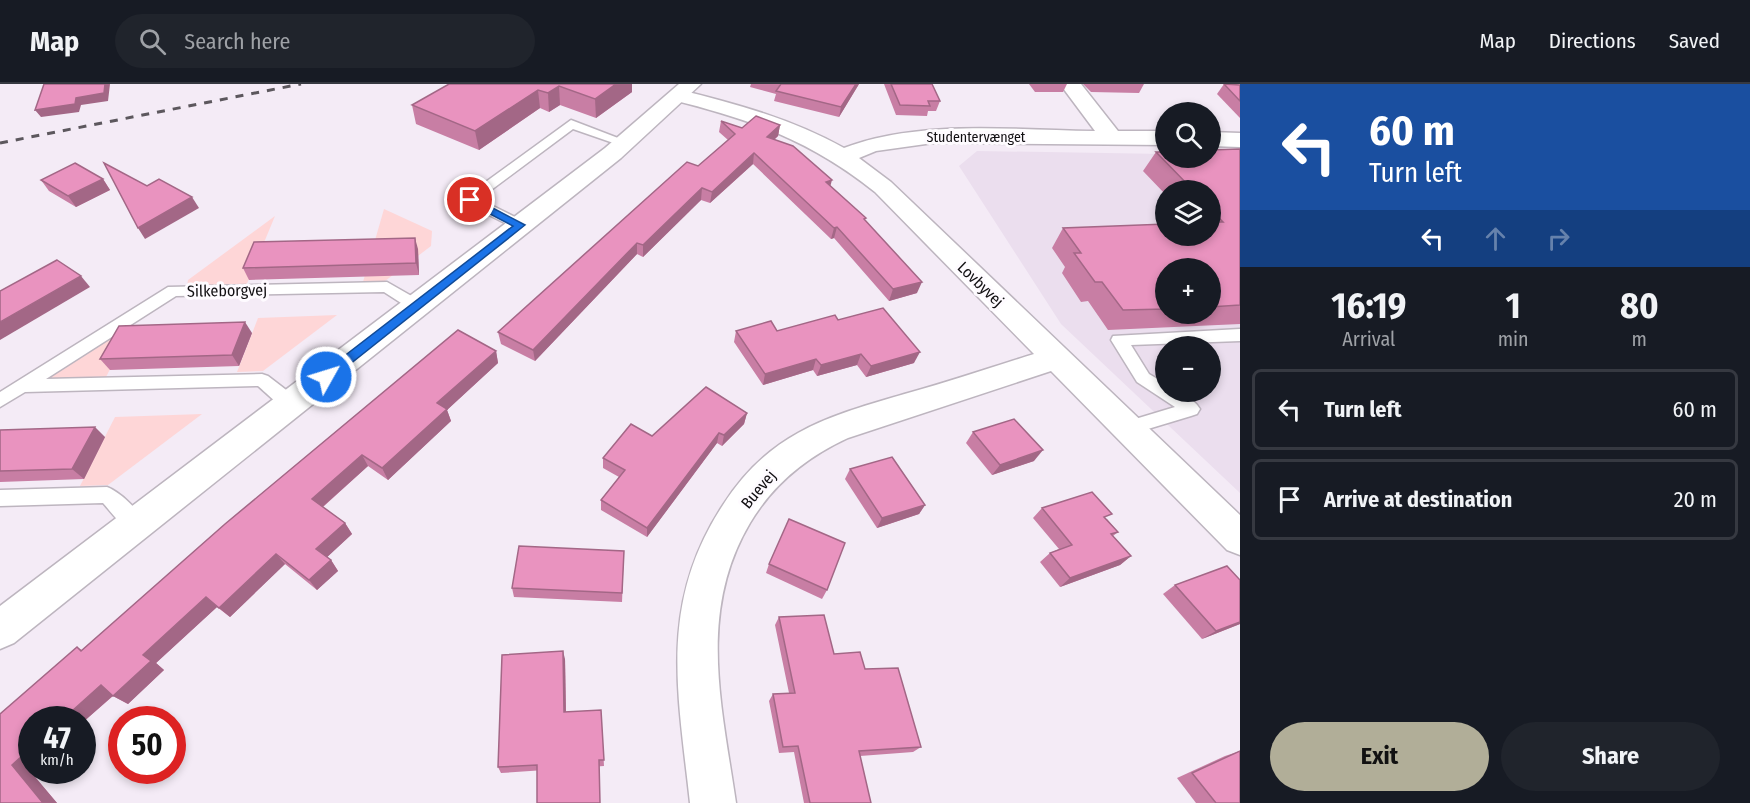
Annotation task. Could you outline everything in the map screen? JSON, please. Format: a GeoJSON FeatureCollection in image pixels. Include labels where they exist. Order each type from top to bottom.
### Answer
{"type":"FeatureCollection","features":[{"type":"Feature","properties":{"kind":"street"},"geometry":{"type":"LineString","coordinates":[[1070,84],[1112,138]]}},
{"type":"Feature","properties":{"kind":"street"},"geometry":{"type":"LineString","coordinates":[[0,630],[625,143],[685,90]]}},
{"type":"Feature","properties":{"kind":"street","name":"Lovbyvej"},"geometry":{"type":"LineString","coordinates":[[685,90],[783,125],[843,156],[883,187],[1240,539]]}},
{"type":"Feature","properties":{"kind":"street","name":"Studentervænget"},"geometry":{"type":"LineString","coordinates":[[843,156],[871,145],[933,136],[1155,138]]}},
{"type":"Feature","properties":{"kind":"street"},"geometry":{"type":"LineString","coordinates":[[1221,139],[1240,140]]}},
{"type":"Feature","properties":{"kind":"street","name":"Buevej"},"geometry":{"type":"LineString","coordinates":[[713,803],[698,674],[698,621],[708,569],[726,530],[761,481],[794,451],[832,430],[1057,358]]}},
{"type":"Feature","properties":{"kind":"lane"},"geometry":{"type":"LineString","coordinates":[[520,225],[470,200],[571,124],[625,143]]}},
{"type":"Feature","properties":{"kind":"lane","name":"Silkeborgvej"},"geometry":{"type":"LineString","coordinates":[[0,400],[173,291],[387,287],[417,306]]}},
{"type":"Feature","properties":{"kind":"lane"},"geometry":{"type":"LineString","coordinates":[[1128,428],[1191,409],[1143,378],[1119,340],[1240,335]]}},
{"type":"Feature","properties":{"kind":"lane"},"geometry":{"type":"LineString","coordinates":[[22,386],[262,380],[292,404]]}},
{"type":"Feature","properties":{"kind":"lane"},"geometry":{"type":"LineString","coordinates":[[0,498],[107,495],[135,523]]}},
{"type":"Feature","properties":{"kind":"shaded area"},"geometry":{"type":"Polygon","coordinates":[[[977,151],[1155,154],[1155,168],[1221,168],[1221,157],[1240,156],[1240,493],[1061,324],[959,166],[977,151]]]}},
{"type":"Feature","properties":{"kind":"shaded area"},"geometry":{"type":"Polygon","coordinates":[[[384,209],[432,231],[431,246],[385,281],[363,282],[384,209]]]}},
{"type":"Feature","properties":{"kind":"shaded area"},"geometry":{"type":"Polygon","coordinates":[[[275,216],[246,286],[187,287],[188,280],[275,216]]]}},
{"type":"Feature","properties":{"kind":"shaded area"},"geometry":{"type":"Polygon","coordinates":[[[337,315],[263,371],[237,372],[258,318],[337,315]]]}},
{"type":"Feature","properties":{"kind":"shaded area"},"geometry":{"type":"Polygon","coordinates":[[[136,319],[106,377],[40,380],[136,319]]]}},
{"type":"Feature","properties":{"kind":"shaded area"},"geometry":{"type":"Polygon","coordinates":[[[202,414],[108,485],[80,486],[115,417],[202,414]]]}},
{"type":"Feature","properties":{"kind":"building"},"geometry":{"type":"Polygon","coordinates":[[[44,84],[105,84],[104,93],[76,98],[75,104],[35,110],[44,84]]]}},
{"type":"Feature","properties":{"kind":"building"},"geometry":{"type":"Polygon","coordinates":[[[449,84],[616,84],[595,99],[559,86],[548,93],[538,90],[475,131],[412,105],[449,84]]]}},
{"type":"Feature","properties":{"kind":"building"},"geometry":{"type":"Polygon","coordinates":[[[781,84],[856,84],[841,107],[776,91],[781,84]]]}},
{"type":"Feature","properties":{"kind":"building"},"geometry":{"type":"Polygon","coordinates":[[[891,84],[932,84],[940,101],[928,101],[930,106],[900,105],[891,84]]]}},
{"type":"Feature","properties":{"kind":"building"},"geometry":{"type":"Polygon","coordinates":[[[1224,84],[1240,85],[1240,101],[1224,84]]]}},
{"type":"Feature","properties":{"kind":"building"},"geometry":{"type":"Polygon","coordinates":[[[756,116],[780,125],[767,137],[793,146],[832,180],[826,182],[866,218],[864,219],[922,282],[893,289],[837,227],[834,228],[754,153],[712,192],[702,188],[643,245],[637,243],[533,350],[498,332],[687,162],[698,166],[735,134],[721,121],[742,128],[756,116]]]}},
{"type":"Feature","properties":{"kind":"building"},"geometry":{"type":"Polygon","coordinates":[[[1240,149],[1240,305],[1221,306],[1221,258],[1155,258],[1155,309],[1123,310],[1102,282],[1095,282],[1074,253],[1081,253],[1063,228],[1155,224],[1155,246],[1221,246],[1221,222],[1223,222],[1221,220],[1221,180],[1183,180],[1172,168],[1221,168],[1221,150],[1240,149]]]}},
{"type":"Feature","properties":{"kind":"building"},"geometry":{"type":"Polygon","coordinates":[[[75,163],[103,179],[68,196],[41,180],[75,163]]]}},
{"type":"Feature","properties":{"kind":"building"},"geometry":{"type":"Polygon","coordinates":[[[104,163],[147,186],[159,179],[192,197],[138,228],[104,163]]]}},
{"type":"Feature","properties":{"kind":"building"},"geometry":{"type":"Polygon","coordinates":[[[415,238],[416,263],[243,268],[254,242],[415,238]]]}},
{"type":"Feature","properties":{"kind":"building"},"geometry":{"type":"Polygon","coordinates":[[[57,260],[81,276],[0,322],[0,291],[57,260]]]}},
{"type":"Feature","properties":{"kind":"building"},"geometry":{"type":"Polygon","coordinates":[[[883,308],[920,352],[871,366],[861,354],[821,365],[816,359],[765,374],[736,331],[771,321],[777,331],[835,315],[838,320],[883,308]]]}},
{"type":"Feature","properties":{"kind":"building"},"geometry":{"type":"Polygon","coordinates":[[[245,322],[232,355],[100,359],[119,326],[245,322]]]}},
{"type":"Feature","properties":{"kind":"building"},"geometry":{"type":"Polygon","coordinates":[[[458,330],[496,351],[437,403],[447,409],[382,468],[362,455],[312,499],[345,523],[316,549],[331,560],[309,580],[276,554],[219,608],[206,597],[143,655],[151,661],[113,696],[101,685],[78,706],[18,706],[18,760],[12,765],[18,772],[18,784],[28,784],[43,803],[0,803],[0,714],[77,647],[81,651],[225,524],[458,330]]]}},
{"type":"Feature","properties":{"kind":"building"},"geometry":{"type":"Polygon","coordinates":[[[706,387],[747,413],[724,435],[719,433],[647,528],[601,500],[625,470],[603,458],[631,424],[652,436],[706,387]]]}},
{"type":"Feature","properties":{"kind":"building"},"geometry":{"type":"Polygon","coordinates":[[[1014,419],[1043,450],[1000,465],[973,432],[1014,419]]]}},
{"type":"Feature","properties":{"kind":"building"},"geometry":{"type":"Polygon","coordinates":[[[95,427],[72,469],[0,471],[0,430],[95,427]]]}},
{"type":"Feature","properties":{"kind":"building"},"geometry":{"type":"Polygon","coordinates":[[[892,457],[925,505],[882,518],[850,469],[892,457]]]}},
{"type":"Feature","properties":{"kind":"building"},"geometry":{"type":"Polygon","coordinates":[[[1092,492],[1112,514],[1104,517],[1118,532],[1111,534],[1131,556],[1070,578],[1050,553],[1072,545],[1042,508],[1092,492]]]}},
{"type":"Feature","properties":{"kind":"building"},"geometry":{"type":"Polygon","coordinates":[[[789,519],[845,543],[827,590],[769,564],[789,519]]]}},
{"type":"Feature","properties":{"kind":"building"},"geometry":{"type":"Polygon","coordinates":[[[519,546],[624,551],[622,593],[512,588],[519,546]]]}},
{"type":"Feature","properties":{"kind":"building"},"geometry":{"type":"Polygon","coordinates":[[[1227,566],[1240,580],[1240,622],[1216,631],[1175,585],[1227,566]]]}},
{"type":"Feature","properties":{"kind":"building"},"geometry":{"type":"Polygon","coordinates":[[[824,615],[834,654],[860,652],[865,669],[898,668],[921,747],[859,751],[871,803],[810,803],[798,746],[783,747],[773,694],[795,693],[779,617],[824,615]]]}},
{"type":"Feature","properties":{"kind":"building"},"geometry":{"type":"Polygon","coordinates":[[[563,651],[564,712],[601,710],[604,760],[599,760],[600,803],[537,803],[537,765],[498,767],[502,655],[563,651]]]}},
{"type":"Feature","properties":{"kind":"building"},"geometry":{"type":"Polygon","coordinates":[[[1240,751],[1240,803],[1216,803],[1192,773],[1240,751]]]}},
{"type":"Feature","properties":{"kind":"railway"},"geometry":{"type":"LineString","coordinates":[[0,143],[301,84]]}},
{"type":"Feature","properties":{"kind":"route"},"geometry":{"type":"LineString","coordinates":[[326,377],[520,225],[470,200]]}}]}
